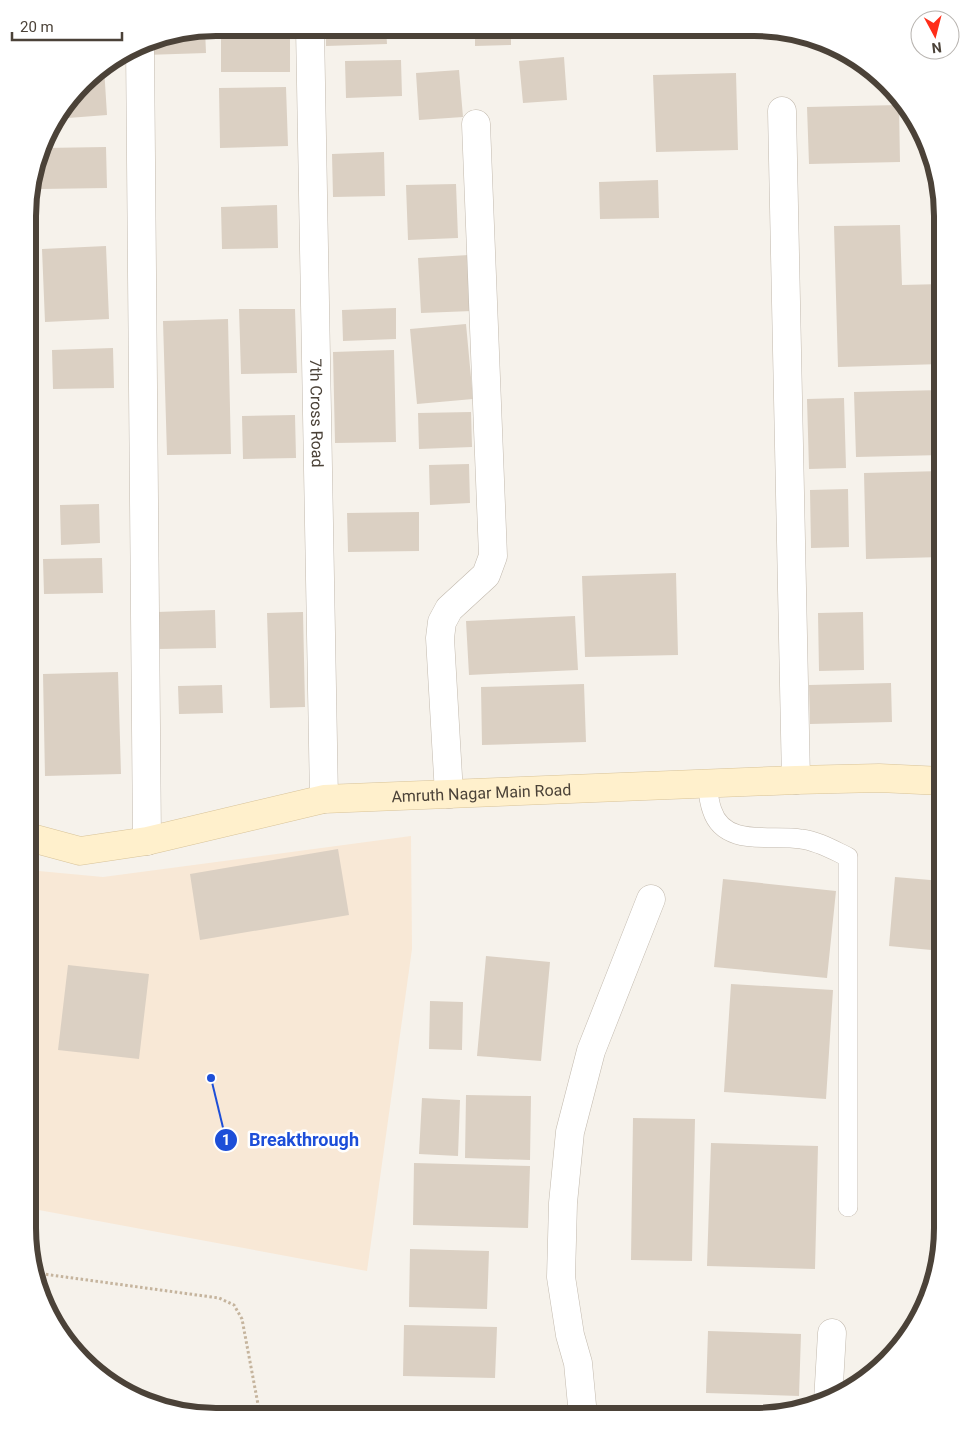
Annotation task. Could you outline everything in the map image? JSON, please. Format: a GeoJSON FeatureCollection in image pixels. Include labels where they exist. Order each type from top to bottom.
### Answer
{"type":"FeatureCollection","features":[{"type":"Feature","properties":{"kind":"main road","name":"Amruth Nagar Main Road"},"geometry":{"type":"LineString","coordinates":[[36,839],[80,851],[147,841],[324,799],[796,780],[879,778],[934,781]]}},
{"type":"Feature","properties":{"kind":"street","name":"7th Cross Road"},"geometry":{"type":"LineString","coordinates":[[310,36],[324,799]]}},
{"type":"Feature","properties":{"kind":"street"},"geometry":{"type":"LineString","coordinates":[[140,53],[147,841]]}},
{"type":"Feature","properties":{"kind":"street"},"geometry":{"type":"LineString","coordinates":[[782,111],[796,780]]}},
{"type":"Feature","properties":{"kind":"street"},"geometry":{"type":"LineString","coordinates":[[449,794],[440,638],[442,622],[449,609],[486,575],[492,556],[476,124]]}},
{"type":"Feature","properties":{"kind":"street"},"geometry":{"type":"LineString","coordinates":[[582,1408],[578,1363],[570,1335],[561,1277],[563,1203],[570,1132],[591,1051],[651,898]]}},
{"type":"Feature","properties":{"kind":"street"},"geometry":{"type":"LineString","coordinates":[[829,1391],[832,1333]]}},
{"type":"Feature","properties":{"kind":"lane"},"geometry":{"type":"LineString","coordinates":[[707,784],[712,812],[723,828],[742,837],[801,838],[848,857],[848,1207]]}},
{"type":"Feature","properties":{"kind":"path"},"geometry":{"type":"LineString","coordinates":[[42,1274],[218,1298],[234,1305],[242,1319],[259,1408]]}},
{"type":"Feature","properties":{"kind":"shaded area"},"geometry":{"type":"Polygon","coordinates":[[[411,836],[412,949],[367,1271],[36,1209],[36,871],[103,877],[411,836]]]}},
{"type":"Feature","properties":{"kind":"building"},"geometry":{"type":"Polygon","coordinates":[[[221,36],[290,36],[290,72],[221,72],[221,36]]]}},
{"type":"Feature","properties":{"kind":"building"},"geometry":{"type":"Polygon","coordinates":[[[326,36],[386,36],[387,44],[326,46],[326,36]]]}},
{"type":"Feature","properties":{"kind":"building"},"geometry":{"type":"Polygon","coordinates":[[[475,36],[511,36],[511,45],[475,46],[475,36]]]}},
{"type":"Feature","properties":{"kind":"building"},"geometry":{"type":"Polygon","coordinates":[[[205,37],[206,53],[145,55],[145,51],[169,42],[205,37]]]}},
{"type":"Feature","properties":{"kind":"building"},"geometry":{"type":"Polygon","coordinates":[[[564,57],[567,100],[523,103],[519,61],[564,57]]]}},
{"type":"Feature","properties":{"kind":"building"},"geometry":{"type":"Polygon","coordinates":[[[401,60],[402,96],[346,98],[345,61],[401,60]]]}},
{"type":"Feature","properties":{"kind":"building"},"geometry":{"type":"Polygon","coordinates":[[[459,70],[463,117],[419,120],[416,73],[459,70]]]}},
{"type":"Feature","properties":{"kind":"building"},"geometry":{"type":"Polygon","coordinates":[[[736,73],[738,150],[656,152],[653,75],[736,73]]]}},
{"type":"Feature","properties":{"kind":"building"},"geometry":{"type":"Polygon","coordinates":[[[104,74],[107,115],[65,118],[81,97],[104,74]]]}},
{"type":"Feature","properties":{"kind":"building"},"geometry":{"type":"Polygon","coordinates":[[[286,87],[288,146],[220,148],[219,88],[286,87]]]}},
{"type":"Feature","properties":{"kind":"building"},"geometry":{"type":"Polygon","coordinates":[[[896,105],[899,109],[900,162],[809,164],[807,107],[896,105]]]}},
{"type":"Feature","properties":{"kind":"building"},"geometry":{"type":"Polygon","coordinates":[[[106,147],[107,188],[41,189],[42,169],[50,148],[106,147]]]}},
{"type":"Feature","properties":{"kind":"building"},"geometry":{"type":"Polygon","coordinates":[[[384,152],[385,196],[333,197],[332,154],[384,152]]]}},
{"type":"Feature","properties":{"kind":"building"},"geometry":{"type":"Polygon","coordinates":[[[658,180],[659,218],[600,219],[599,182],[658,180]]]}},
{"type":"Feature","properties":{"kind":"building"},"geometry":{"type":"Polygon","coordinates":[[[456,184],[458,238],[408,240],[406,185],[456,184]]]}},
{"type":"Feature","properties":{"kind":"building"},"geometry":{"type":"Polygon","coordinates":[[[277,205],[278,248],[222,249],[221,207],[277,205]]]}},
{"type":"Feature","properties":{"kind":"building"},"geometry":{"type":"Polygon","coordinates":[[[900,225],[902,285],[934,284],[934,364],[838,367],[834,226],[900,225]]]}},
{"type":"Feature","properties":{"kind":"building"},"geometry":{"type":"Polygon","coordinates":[[[106,246],[109,319],[45,322],[42,249],[106,246]]]}},
{"type":"Feature","properties":{"kind":"building"},"geometry":{"type":"Polygon","coordinates":[[[469,255],[472,311],[421,313],[418,258],[469,255]]]}},
{"type":"Feature","properties":{"kind":"building"},"geometry":{"type":"Polygon","coordinates":[[[396,308],[396,339],[343,341],[342,310],[396,308]]]}},
{"type":"Feature","properties":{"kind":"building"},"geometry":{"type":"Polygon","coordinates":[[[239,309],[295,309],[297,373],[241,374],[239,309]]]}},
{"type":"Feature","properties":{"kind":"building"},"geometry":{"type":"Polygon","coordinates":[[[228,319],[231,454],[167,455],[163,321],[228,319]]]}},
{"type":"Feature","properties":{"kind":"building"},"geometry":{"type":"Polygon","coordinates":[[[466,324],[473,399],[417,404],[410,329],[466,324]]]}},
{"type":"Feature","properties":{"kind":"building"},"geometry":{"type":"Polygon","coordinates":[[[113,348],[114,388],[53,389],[52,350],[113,348]]]}},
{"type":"Feature","properties":{"kind":"building"},"geometry":{"type":"Polygon","coordinates":[[[394,350],[396,442],[335,443],[333,352],[394,350]]]}},
{"type":"Feature","properties":{"kind":"building"},"geometry":{"type":"Polygon","coordinates":[[[934,390],[934,455],[856,457],[854,392],[934,390]]]}},
{"type":"Feature","properties":{"kind":"building"},"geometry":{"type":"Polygon","coordinates":[[[844,398],[846,468],[809,469],[807,399],[844,398]]]}},
{"type":"Feature","properties":{"kind":"building"},"geometry":{"type":"Polygon","coordinates":[[[471,412],[472,447],[419,449],[418,413],[471,412]]]}},
{"type":"Feature","properties":{"kind":"building"},"geometry":{"type":"Polygon","coordinates":[[[295,415],[296,458],[243,459],[242,416],[295,415]]]}},
{"type":"Feature","properties":{"kind":"building"},"geometry":{"type":"Polygon","coordinates":[[[469,464],[470,503],[430,505],[429,465],[469,464]]]}},
{"type":"Feature","properties":{"kind":"building"},"geometry":{"type":"Polygon","coordinates":[[[934,471],[934,557],[866,559],[864,473],[934,471]]]}},
{"type":"Feature","properties":{"kind":"building"},"geometry":{"type":"Polygon","coordinates":[[[848,489],[849,547],[811,548],[810,490],[848,489]]]}},
{"type":"Feature","properties":{"kind":"building"},"geometry":{"type":"Polygon","coordinates":[[[99,504],[100,543],[61,545],[60,505],[99,504]]]}},
{"type":"Feature","properties":{"kind":"building"},"geometry":{"type":"Polygon","coordinates":[[[419,512],[419,551],[348,552],[347,513],[419,512]]]}},
{"type":"Feature","properties":{"kind":"building"},"geometry":{"type":"Polygon","coordinates":[[[102,558],[103,593],[44,594],[43,559],[102,558]]]}},
{"type":"Feature","properties":{"kind":"building"},"geometry":{"type":"Polygon","coordinates":[[[676,573],[678,655],[585,657],[582,576],[676,573]]]}},
{"type":"Feature","properties":{"kind":"building"},"geometry":{"type":"Polygon","coordinates":[[[215,610],[216,648],[158,649],[157,612],[215,610]]]}},
{"type":"Feature","properties":{"kind":"building"},"geometry":{"type":"Polygon","coordinates":[[[303,612],[305,707],[270,708],[267,613],[303,612]]]}},
{"type":"Feature","properties":{"kind":"building"},"geometry":{"type":"Polygon","coordinates":[[[863,612],[864,670],[819,671],[818,613],[863,612]]]}},
{"type":"Feature","properties":{"kind":"building"},"geometry":{"type":"Polygon","coordinates":[[[575,616],[578,670],[469,675],[466,621],[575,616]]]}},
{"type":"Feature","properties":{"kind":"building"},"geometry":{"type":"Polygon","coordinates":[[[118,672],[121,774],[45,776],[43,674],[118,672]]]}},
{"type":"Feature","properties":{"kind":"building"},"geometry":{"type":"Polygon","coordinates":[[[891,683],[892,722],[810,724],[809,685],[891,683]]]}},
{"type":"Feature","properties":{"kind":"building"},"geometry":{"type":"Polygon","coordinates":[[[584,684],[586,742],[482,745],[481,687],[584,684]]]}},
{"type":"Feature","properties":{"kind":"building"},"geometry":{"type":"Polygon","coordinates":[[[222,685],[223,713],[179,714],[178,686],[222,685]]]}},
{"type":"Feature","properties":{"kind":"building"},"geometry":{"type":"Polygon","coordinates":[[[338,849],[349,915],[200,940],[190,874],[338,849]]]}},
{"type":"Feature","properties":{"kind":"building"},"geometry":{"type":"Polygon","coordinates":[[[895,877],[934,880],[934,950],[889,946],[895,877]]]}},
{"type":"Feature","properties":{"kind":"building"},"geometry":{"type":"Polygon","coordinates":[[[723,879],[836,891],[827,978],[714,967],[723,879]]]}},
{"type":"Feature","properties":{"kind":"building"},"geometry":{"type":"Polygon","coordinates":[[[486,956],[550,962],[541,1061],[477,1056],[486,956]]]}},
{"type":"Feature","properties":{"kind":"building"},"geometry":{"type":"Polygon","coordinates":[[[68,965],[149,974],[139,1059],[58,1050],[68,965]]]}},
{"type":"Feature","properties":{"kind":"building"},"geometry":{"type":"Polygon","coordinates":[[[731,984],[833,990],[826,1099],[724,1092],[731,984]]]}},
{"type":"Feature","properties":{"kind":"building"},"geometry":{"type":"Polygon","coordinates":[[[430,1001],[463,1002],[462,1050],[429,1049],[430,1001]]]}},
{"type":"Feature","properties":{"kind":"building"},"geometry":{"type":"Polygon","coordinates":[[[466,1095],[531,1096],[530,1160],[465,1158],[466,1095]]]}},
{"type":"Feature","properties":{"kind":"building"},"geometry":{"type":"Polygon","coordinates":[[[422,1098],[460,1100],[458,1156],[419,1154],[422,1098]]]}},
{"type":"Feature","properties":{"kind":"building"},"geometry":{"type":"Polygon","coordinates":[[[633,1118],[695,1119],[692,1261],[631,1260],[633,1118]]]}},
{"type":"Feature","properties":{"kind":"building"},"geometry":{"type":"Polygon","coordinates":[[[711,1143],[818,1146],[815,1269],[707,1266],[711,1143]]]}},
{"type":"Feature","properties":{"kind":"building"},"geometry":{"type":"Polygon","coordinates":[[[414,1163],[530,1166],[528,1228],[413,1225],[414,1163]]]}},
{"type":"Feature","properties":{"kind":"building"},"geometry":{"type":"Polygon","coordinates":[[[410,1249],[489,1251],[487,1309],[409,1307],[410,1249]]]}},
{"type":"Feature","properties":{"kind":"building"},"geometry":{"type":"Polygon","coordinates":[[[404,1325],[497,1327],[495,1378],[403,1376],[404,1325]]]}},
{"type":"Feature","properties":{"kind":"building"},"geometry":{"type":"Polygon","coordinates":[[[708,1331],[801,1334],[799,1396],[706,1393],[708,1331]]]}},
{"type":"Feature","properties":{"kind":"place","name":"Breakthrough"},"geometry":{"type":"Point","coordinates":[211,1078]}}]}
